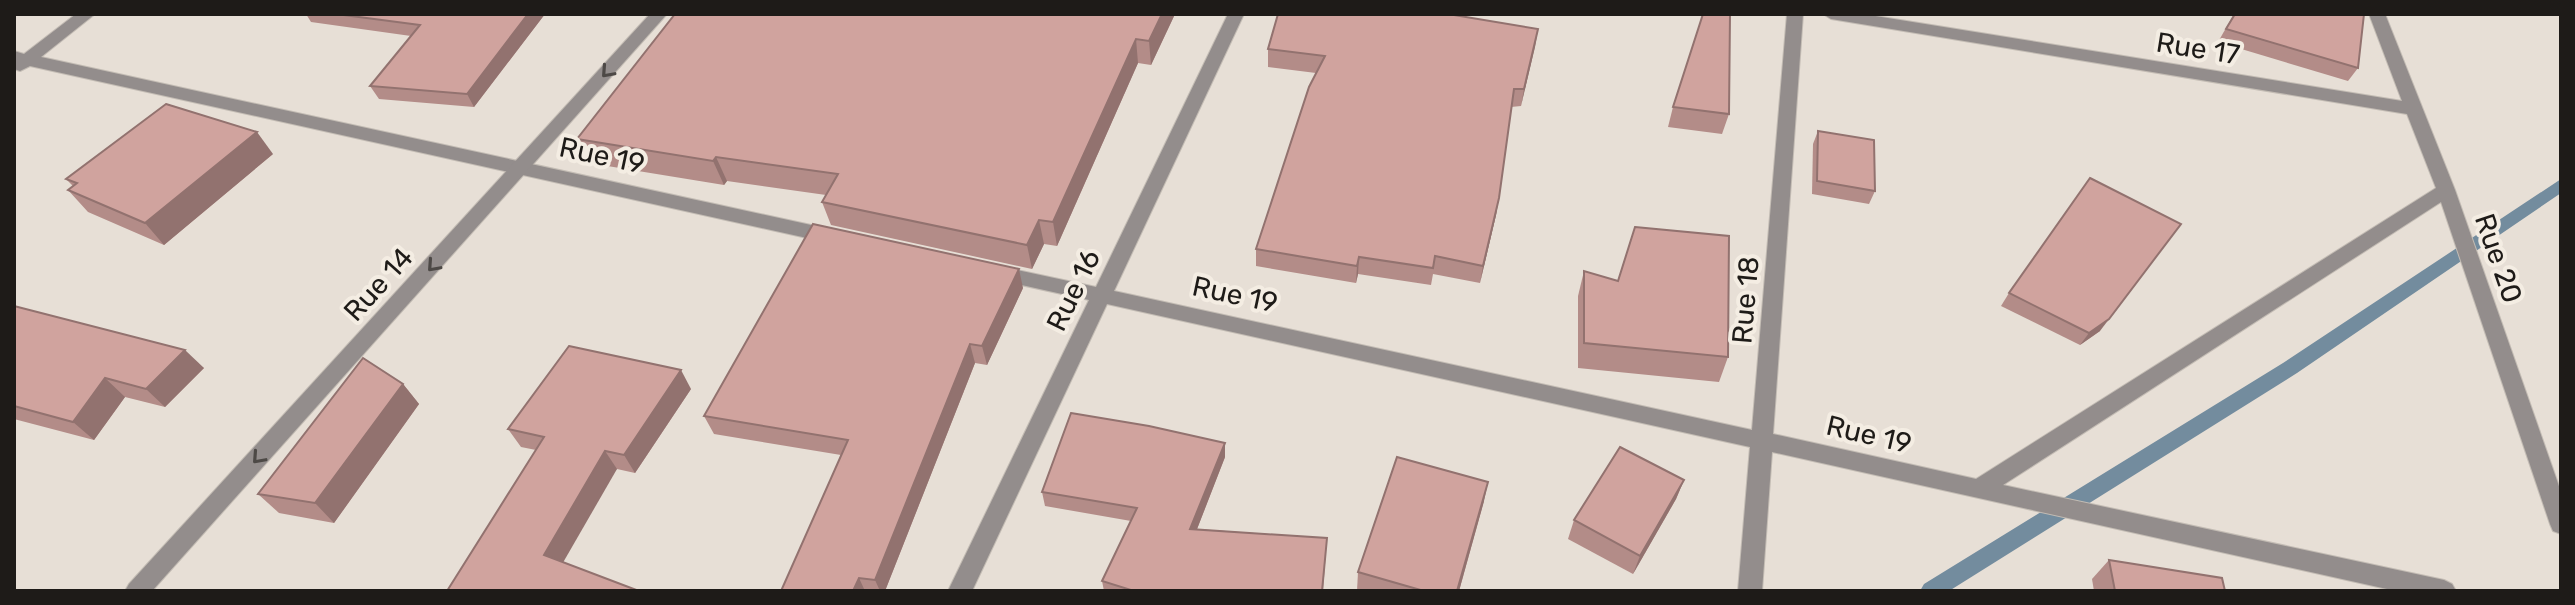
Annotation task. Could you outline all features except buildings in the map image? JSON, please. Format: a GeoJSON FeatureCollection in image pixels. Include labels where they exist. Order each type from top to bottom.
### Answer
{"type":"FeatureCollection","features":[{"type":"Feature","properties":{"kind":"street"},"geometry":{"type":"LineString","coordinates":[[18,62],[87,14]]}},
{"type":"Feature","properties":{"kind":"street","name":"Rue 14"},"geometry":{"type":"LineString","coordinates":[[137,591],[659,14]]}},
{"type":"Feature","properties":{"kind":"street","name":"Rue 16"},"geometry":{"type":"LineString","coordinates":[[960,591],[1236,14]]}},
{"type":"Feature","properties":{"kind":"street","name":"Rue 18"},"geometry":{"type":"LineString","coordinates":[[1750,591],[1795,14]]}},
{"type":"Feature","properties":{"kind":"street","name":"Rue 17"},"geometry":{"type":"LineString","coordinates":[[1831,14],[2414,109]]}},
{"type":"Feature","properties":{"kind":"street","name":"Rue 20"},"geometry":{"type":"LineString","coordinates":[[2377,15],[2446,190],[2561,524]]}},
{"type":"Feature","properties":{"kind":"street","name":"Rue 19"},"geometry":{"type":"LineString","coordinates":[[18,62],[857,242]]}},
{"type":"Feature","properties":{"kind":"street"},"geometry":{"type":"LineString","coordinates":[[1976,490],[2446,190]]}},
{"type":"Feature","properties":{"kind":"street","name":"Rue 19"},"geometry":{"type":"LineString","coordinates":[[980,269],[1762,439],[2026,502],[2444,591]]}},
{"type":"Feature","properties":{"kind":"waterway"},"geometry":{"type":"LineString","coordinates":[[1931,591],[2290,368],[2561,185]]}}]}
